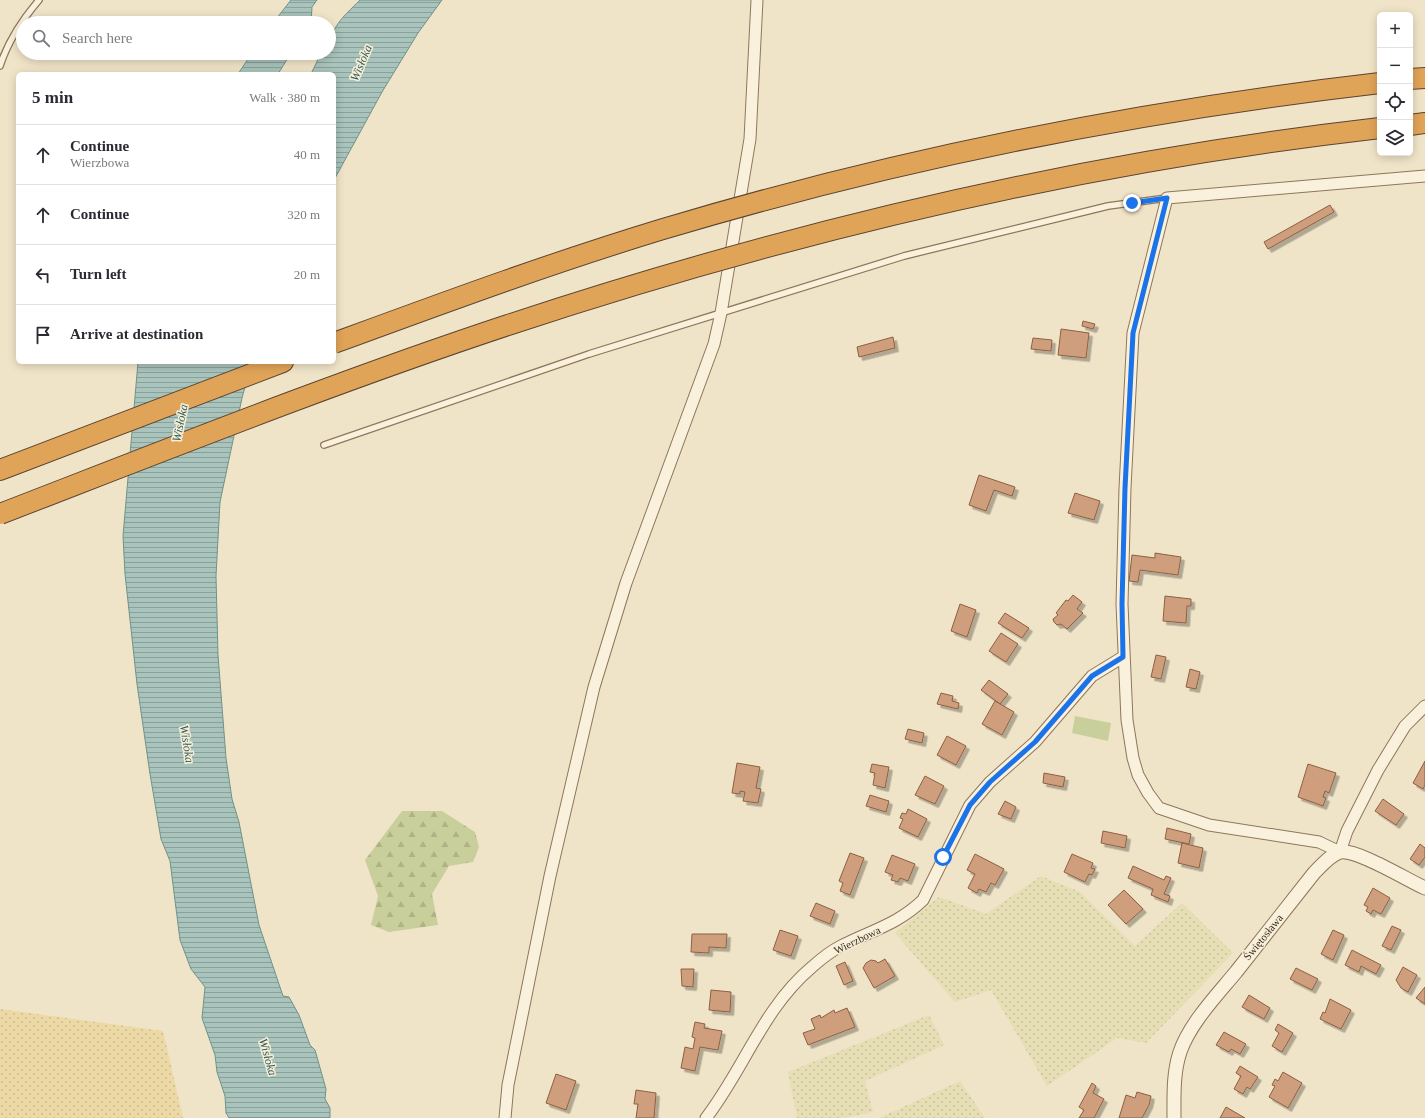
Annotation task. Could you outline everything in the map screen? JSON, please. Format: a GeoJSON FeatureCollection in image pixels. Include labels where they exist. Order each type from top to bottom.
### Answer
{"type":"FeatureCollection","features":[{"type":"Feature","properties":{"kind":"highway"},"geometry":{"type":"LineString","coordinates":[[1413,79],[1425,78]]}},
{"type":"Feature","properties":{"kind":"highway"},"geometry":{"type":"LineString","coordinates":[[336,342],[490,286],[599,249],[704,217],[819,186],[956,153],[1098,124],[1214,105],[1377,83]]}},
{"type":"Feature","properties":{"kind":"highway"},"geometry":{"type":"LineString","coordinates":[[1413,125],[1425,123]]}},
{"type":"Feature","properties":{"kind":"highway"},"geometry":{"type":"LineString","coordinates":[[0,514],[261,413],[441,348],[565,307],[748,252],[900,212],[1051,180],[1209,151],[1377,128]]}},
{"type":"Feature","properties":{"kind":"highway"},"geometry":{"type":"LineString","coordinates":[[0,470],[278,364]]}},
{"type":"Feature","properties":{"kind":"street"},"geometry":{"type":"LineString","coordinates":[[505,1118],[508,1085],[550,876],[594,687],[626,583],[711,352],[721,313],[750,139],[757,0]]}},
{"type":"Feature","properties":{"kind":"street"},"geometry":{"type":"LineString","coordinates":[[1425,176],[1167,198],[1133,333],[1125,488],[1122,604],[1123,657],[1128,720],[1133,758],[1138,774],[1148,793],[1160,808],[1209,825],[1318,842],[1340,852],[1357,854],[1425,888]]}},
{"type":"Feature","properties":{"kind":"street","name":"Wierzbowa"},"geometry":{"type":"LineString","coordinates":[[706,1118],[718,1101],[765,1020],[799,979],[826,956],[841,946],[896,921],[911,911],[923,900],[970,805],[990,782],[1035,742],[1092,676],[1123,657]]}},
{"type":"Feature","properties":{"kind":"street"},"geometry":{"type":"LineString","coordinates":[[1340,852],[1347,831],[1378,770],[1405,726],[1425,706]]}},
{"type":"Feature","properties":{"kind":"street","name":"Świętosława"},"geometry":{"type":"LineString","coordinates":[[1174,1118],[1173,1093],[1176,1069],[1181,1051],[1190,1032],[1209,1005],[1314,873],[1328,859],[1340,852]]}},
{"type":"Feature","properties":{"kind":"lane"},"geometry":{"type":"LineString","coordinates":[[26,16],[39,0]]}},
{"type":"Feature","properties":{"kind":"lane"},"geometry":{"type":"LineString","coordinates":[[0,66],[9,43],[16,32]]}},
{"type":"Feature","properties":{"kind":"lane"},"geometry":{"type":"LineString","coordinates":[[324,445],[589,354],[904,256],[1108,206],[1167,198]]}},
{"type":"Feature","properties":{"kind":"shaded area"},"geometry":{"type":"Polygon","coordinates":[[[1041,876],[1080,892],[1135,946],[1182,903],[1233,953],[1146,1043],[1117,1038],[1047,1086],[991,990],[955,1002],[895,933],[939,897],[986,914],[1041,876]]]}},
{"type":"Feature","properties":{"kind":"shaded area"},"geometry":{"type":"Polygon","coordinates":[[[929,1015],[944,1045],[865,1081],[873,1112],[843,1118],[797,1118],[788,1072],[929,1015]]]}},
{"type":"Feature","properties":{"kind":"shaded area"},"geometry":{"type":"Polygon","coordinates":[[[960,1081],[985,1118],[879,1118],[960,1081]]]}},
{"type":"Feature","properties":{"kind":"green space"},"geometry":{"type":"Polygon","coordinates":[[[1075,716],[1111,723],[1108,741],[1072,733],[1075,716]]]}},
{"type":"Feature","properties":{"kind":"green space"},"geometry":{"type":"Polygon","coordinates":[[[402,811],[442,811],[475,832],[479,847],[473,862],[449,866],[432,894],[438,925],[389,932],[371,925],[378,896],[365,860],[402,811]]]}},
{"type":"Feature","properties":{"kind":"sand"},"geometry":{"type":"Polygon","coordinates":[[[0,1009],[163,1031],[183,1118],[0,1118],[0,1009]]]}},
{"type":"Feature","properties":{"kind":"water"},"geometry":{"type":"Polygon","coordinates":[[[291,0],[317,0],[312,7],[311,16],[278,16],[291,0]]]}},
{"type":"Feature","properties":{"kind":"water","name":"Wisłoka"},"geometry":{"type":"Polygon","coordinates":[[[360,0],[442,0],[418,33],[382,92],[336,176],[336,72],[312,72],[318,60],[336,60],[336,27],[360,0]]]}},
{"type":"Feature","properties":{"kind":"water"},"geometry":{"type":"Polygon","coordinates":[[[247,60],[287,60],[279,72],[239,72],[247,60]]]}},
{"type":"Feature","properties":{"kind":"water","name":"Wisłoka"},"geometry":{"type":"Polygon","coordinates":[[[138,364],[251,364],[242,398],[220,502],[216,576],[218,655],[226,758],[232,799],[239,822],[259,925],[283,996],[289,997],[299,1015],[310,1045],[315,1050],[326,1089],[325,1099],[330,1108],[330,1118],[229,1118],[226,1113],[225,1096],[217,1072],[215,1055],[202,1018],[205,987],[191,969],[180,940],[170,861],[161,839],[137,684],[125,574],[123,536],[138,364]]]}},
{"type":"Feature","properties":{"kind":"building"},"geometry":{"type":"Polygon","coordinates":[[[1330,205],[1334,212],[1268,249],[1264,242],[1330,205]]]}},
{"type":"Feature","properties":{"kind":"building"},"geometry":{"type":"Polygon","coordinates":[[[1083,321],[1095,324],[1093,329],[1082,326],[1083,321]]]}},
{"type":"Feature","properties":{"kind":"building"},"geometry":{"type":"Polygon","coordinates":[[[1061,329],[1089,333],[1086,358],[1058,355],[1061,329]]]}},
{"type":"Feature","properties":{"kind":"building"},"geometry":{"type":"Polygon","coordinates":[[[893,337],[895,348],[859,357],[857,347],[893,337]]]}},
{"type":"Feature","properties":{"kind":"building"},"geometry":{"type":"Polygon","coordinates":[[[1033,338],[1052,340],[1051,351],[1031,349],[1033,338]]]}},
{"type":"Feature","properties":{"kind":"building"},"geometry":{"type":"Polygon","coordinates":[[[979,475],[1015,487],[1012,496],[994,490],[986,511],[969,505],[979,475]]]}},
{"type":"Feature","properties":{"kind":"building"},"geometry":{"type":"Polygon","coordinates":[[[1075,493],[1100,501],[1094,520],[1068,513],[1075,493]]]}},
{"type":"Feature","properties":{"kind":"building"},"geometry":{"type":"Polygon","coordinates":[[[1155,553],[1181,557],[1178,575],[1140,570],[1138,582],[1129,581],[1132,555],[1155,558],[1155,553]]]}},
{"type":"Feature","properties":{"kind":"building"},"geometry":{"type":"Polygon","coordinates":[[[1073,595],[1082,602],[1077,609],[1083,613],[1067,629],[1061,624],[1057,625],[1053,619],[1058,615],[1056,613],[1066,600],[1068,601],[1073,595]]]}},
{"type":"Feature","properties":{"kind":"building"},"geometry":{"type":"Polygon","coordinates":[[[1165,596],[1191,599],[1191,606],[1187,606],[1186,623],[1163,621],[1165,596]]]}},
{"type":"Feature","properties":{"kind":"building"},"geometry":{"type":"Polygon","coordinates":[[[960,604],[976,610],[967,637],[951,631],[960,604]]]}},
{"type":"Feature","properties":{"kind":"building"},"geometry":{"type":"Polygon","coordinates":[[[1005,613],[1029,628],[1022,638],[998,623],[1005,613]]]}},
{"type":"Feature","properties":{"kind":"building"},"geometry":{"type":"Polygon","coordinates":[[[1001,633],[1018,644],[1006,662],[989,651],[1001,633]]]}},
{"type":"Feature","properties":{"kind":"building"},"geometry":{"type":"Polygon","coordinates":[[[1156,655],[1166,657],[1161,679],[1151,677],[1156,655]]]}},
{"type":"Feature","properties":{"kind":"building"},"geometry":{"type":"Polygon","coordinates":[[[1190,669],[1200,672],[1196,689],[1186,687],[1190,669]]]}},
{"type":"Feature","properties":{"kind":"building"},"geometry":{"type":"Polygon","coordinates":[[[989,680],[1008,694],[1000,704],[981,690],[989,680]]]}},
{"type":"Feature","properties":{"kind":"building"},"geometry":{"type":"Polygon","coordinates":[[[941,693],[953,696],[952,701],[959,703],[958,709],[937,704],[941,693]]]}},
{"type":"Feature","properties":{"kind":"building"},"geometry":{"type":"Polygon","coordinates":[[[995,701],[1014,712],[1002,735],[982,724],[995,701]]]}},
{"type":"Feature","properties":{"kind":"building"},"geometry":{"type":"Polygon","coordinates":[[[908,729],[924,733],[922,743],[905,739],[908,729]]]}},
{"type":"Feature","properties":{"kind":"building"},"geometry":{"type":"Polygon","coordinates":[[[947,736],[966,746],[956,765],[937,755],[947,736]]]}},
{"type":"Feature","properties":{"kind":"building"},"geometry":{"type":"Polygon","coordinates":[[[1425,761],[1425,785],[1423,789],[1413,783],[1425,761]]]}},
{"type":"Feature","properties":{"kind":"building"},"geometry":{"type":"Polygon","coordinates":[[[737,763],[760,767],[756,788],[761,789],[758,803],[743,801],[745,792],[740,791],[740,794],[732,793],[737,763]]]}},
{"type":"Feature","properties":{"kind":"building"},"geometry":{"type":"Polygon","coordinates":[[[872,764],[889,767],[885,788],[873,785],[875,773],[870,772],[872,764]]]}},
{"type":"Feature","properties":{"kind":"building"},"geometry":{"type":"Polygon","coordinates":[[[1308,764],[1336,773],[1329,793],[1325,791],[1323,797],[1326,798],[1323,806],[1298,797],[1308,764]]]}},
{"type":"Feature","properties":{"kind":"building"},"geometry":{"type":"Polygon","coordinates":[[[1044,773],[1065,777],[1063,787],[1043,783],[1044,773]]]}},
{"type":"Feature","properties":{"kind":"building"},"geometry":{"type":"Polygon","coordinates":[[[925,776],[944,786],[935,804],[915,795],[925,776]]]}},
{"type":"Feature","properties":{"kind":"building"},"geometry":{"type":"Polygon","coordinates":[[[870,795],[889,801],[886,812],[866,806],[870,795]]]}},
{"type":"Feature","properties":{"kind":"building"},"geometry":{"type":"Polygon","coordinates":[[[1383,799],[1404,814],[1396,825],[1375,811],[1383,799]]]}},
{"type":"Feature","properties":{"kind":"building"},"geometry":{"type":"Polygon","coordinates":[[[1005,801],[1016,807],[1011,819],[998,814],[1005,801]]]}},
{"type":"Feature","properties":{"kind":"building"},"geometry":{"type":"Polygon","coordinates":[[[908,809],[927,819],[918,837],[899,828],[903,819],[900,818],[902,813],[906,814],[908,809]]]}},
{"type":"Feature","properties":{"kind":"building"},"geometry":{"type":"Polygon","coordinates":[[[1167,828],[1191,834],[1189,844],[1165,839],[1167,828]]]}},
{"type":"Feature","properties":{"kind":"building"},"geometry":{"type":"Polygon","coordinates":[[[1103,831],[1127,836],[1125,848],[1101,843],[1103,831]]]}},
{"type":"Feature","properties":{"kind":"building"},"geometry":{"type":"Polygon","coordinates":[[[1182,843],[1203,848],[1199,868],[1178,863],[1182,843]]]}},
{"type":"Feature","properties":{"kind":"building"},"geometry":{"type":"Polygon","coordinates":[[[1420,844],[1425,848],[1425,857],[1419,865],[1410,859],[1420,844]]]}},
{"type":"Feature","properties":{"kind":"building"},"geometry":{"type":"Polygon","coordinates":[[[850,853],[864,858],[850,895],[840,891],[843,883],[839,881],[850,853]]]}},
{"type":"Feature","properties":{"kind":"building"},"geometry":{"type":"Polygon","coordinates":[[[975,854],[1004,869],[995,885],[991,883],[986,892],[979,889],[977,893],[968,888],[975,874],[967,870],[975,854]]]}},
{"type":"Feature","properties":{"kind":"building"},"geometry":{"type":"Polygon","coordinates":[[[1072,854],[1093,863],[1091,868],[1095,869],[1092,875],[1089,874],[1085,882],[1064,872],[1072,854]]]}},
{"type":"Feature","properties":{"kind":"building"},"geometry":{"type":"Polygon","coordinates":[[[892,855],[915,864],[908,881],[900,878],[898,882],[891,880],[893,875],[885,872],[892,855]]]}},
{"type":"Feature","properties":{"kind":"building"},"geometry":{"type":"Polygon","coordinates":[[[1133,866],[1164,880],[1166,876],[1171,878],[1164,894],[1170,896],[1168,902],[1151,895],[1153,889],[1128,878],[1133,866]]]}},
{"type":"Feature","properties":{"kind":"building"},"geometry":{"type":"Polygon","coordinates":[[[1373,888],[1390,898],[1381,914],[1373,910],[1371,914],[1366,911],[1368,907],[1364,905],[1373,888]]]}},
{"type":"Feature","properties":{"kind":"building"},"geometry":{"type":"Polygon","coordinates":[[[1124,890],[1143,909],[1126,924],[1108,905],[1124,890]]]}},
{"type":"Feature","properties":{"kind":"building"},"geometry":{"type":"Polygon","coordinates":[[[816,903],[835,911],[830,924],[810,916],[816,903]]]}},
{"type":"Feature","properties":{"kind":"building"},"geometry":{"type":"Polygon","coordinates":[[[1392,926],[1401,930],[1391,950],[1382,946],[1392,926]]]}},
{"type":"Feature","properties":{"kind":"building"},"geometry":{"type":"Polygon","coordinates":[[[780,930],[798,936],[791,956],[773,950],[780,930]]]}},
{"type":"Feature","properties":{"kind":"building"},"geometry":{"type":"Polygon","coordinates":[[[1333,930],[1344,935],[1333,960],[1321,954],[1333,930]]]}},
{"type":"Feature","properties":{"kind":"building"},"geometry":{"type":"Polygon","coordinates":[[[692,934],[727,934],[726,948],[709,947],[709,953],[691,952],[692,934]]]}},
{"type":"Feature","properties":{"kind":"building"},"geometry":{"type":"Polygon","coordinates":[[[1352,950],[1381,965],[1376,974],[1361,966],[1359,972],[1345,965],[1352,950]]]}},
{"type":"Feature","properties":{"kind":"building"},"geometry":{"type":"Polygon","coordinates":[[[885,959],[895,976],[874,988],[863,968],[866,963],[871,960],[878,963],[885,959]]]}},
{"type":"Feature","properties":{"kind":"building"},"geometry":{"type":"Polygon","coordinates":[[[845,962],[853,981],[844,985],[836,966],[845,962]]]}},
{"type":"Feature","properties":{"kind":"building"},"geometry":{"type":"Polygon","coordinates":[[[1403,967],[1417,975],[1408,992],[1401,988],[1396,980],[1403,967]]]}},
{"type":"Feature","properties":{"kind":"building"},"geometry":{"type":"Polygon","coordinates":[[[1296,968],[1318,979],[1312,990],[1290,979],[1296,968]]]}},
{"type":"Feature","properties":{"kind":"building"},"geometry":{"type":"Polygon","coordinates":[[[681,969],[694,969],[693,987],[682,986],[681,969]]]}},
{"type":"Feature","properties":{"kind":"building"},"geometry":{"type":"Polygon","coordinates":[[[1425,987],[1425,1004],[1416,998],[1425,987]]]}},
{"type":"Feature","properties":{"kind":"building"},"geometry":{"type":"Polygon","coordinates":[[[711,990],[731,992],[730,1012],[709,1010],[711,990]]]}},
{"type":"Feature","properties":{"kind":"building"},"geometry":{"type":"Polygon","coordinates":[[[1249,995],[1270,1008],[1264,1019],[1242,1007],[1249,995]]]}},
{"type":"Feature","properties":{"kind":"building"},"geometry":{"type":"Polygon","coordinates":[[[1330,999],[1351,1010],[1341,1029],[1320,1019],[1323,1012],[1325,1013],[1330,999]]]}},
{"type":"Feature","properties":{"kind":"building"},"geometry":{"type":"Polygon","coordinates":[[[847,1008],[855,1027],[808,1045],[803,1033],[815,1029],[811,1019],[820,1015],[821,1018],[834,1010],[835,1013],[847,1008]]]}},
{"type":"Feature","properties":{"kind":"building"},"geometry":{"type":"Polygon","coordinates":[[[695,1022],[705,1024],[704,1028],[722,1031],[718,1050],[700,1047],[695,1071],[681,1068],[685,1047],[693,1049],[695,1038],[692,1037],[695,1022]]]}},
{"type":"Feature","properties":{"kind":"building"},"geometry":{"type":"Polygon","coordinates":[[[1278,1024],[1293,1033],[1282,1052],[1272,1046],[1279,1033],[1275,1030],[1278,1024]]]}},
{"type":"Feature","properties":{"kind":"building"},"geometry":{"type":"Polygon","coordinates":[[[1224,1032],[1246,1044],[1240,1054],[1231,1049],[1229,1052],[1216,1045],[1224,1032]]]}},
{"type":"Feature","properties":{"kind":"building"},"geometry":{"type":"Polygon","coordinates":[[[1240,1066],[1258,1077],[1250,1089],[1247,1087],[1243,1094],[1234,1089],[1241,1076],[1236,1073],[1240,1066]]]}},
{"type":"Feature","properties":{"kind":"building"},"geometry":{"type":"Polygon","coordinates":[[[1283,1072],[1302,1083],[1288,1108],[1269,1097],[1275,1086],[1272,1085],[1275,1079],[1278,1081],[1283,1072]]]}},
{"type":"Feature","properties":{"kind":"building"},"geometry":{"type":"Polygon","coordinates":[[[556,1074],[576,1081],[566,1110],[546,1103],[556,1074]]]}},
{"type":"Feature","properties":{"kind":"building"},"geometry":{"type":"Polygon","coordinates":[[[1092,1083],[1096,1086],[1093,1093],[1104,1099],[1094,1118],[1079,1118],[1084,1110],[1079,1107],[1092,1083]]]}},
{"type":"Feature","properties":{"kind":"building"},"geometry":{"type":"Polygon","coordinates":[[[636,1090],[656,1093],[654,1118],[636,1118],[638,1104],[634,1104],[636,1090]]]}},
{"type":"Feature","properties":{"kind":"building"},"geometry":{"type":"Polygon","coordinates":[[[1137,1092],[1151,1096],[1149,1105],[1142,1118],[1119,1118],[1126,1095],[1135,1098],[1137,1092]]]}},
{"type":"Feature","properties":{"kind":"building"},"geometry":{"type":"Polygon","coordinates":[[[1226,1107],[1245,1118],[1220,1118],[1226,1107]]]}},
{"type":"Feature","properties":{"kind":"route"},"geometry":{"type":"LineString","coordinates":[[943,857],[970,805],[990,782],[1035,742],[1053,723],[1092,676],[1123,657],[1122,604],[1125,488],[1133,333],[1167,198],[1132,203]]}}]}
